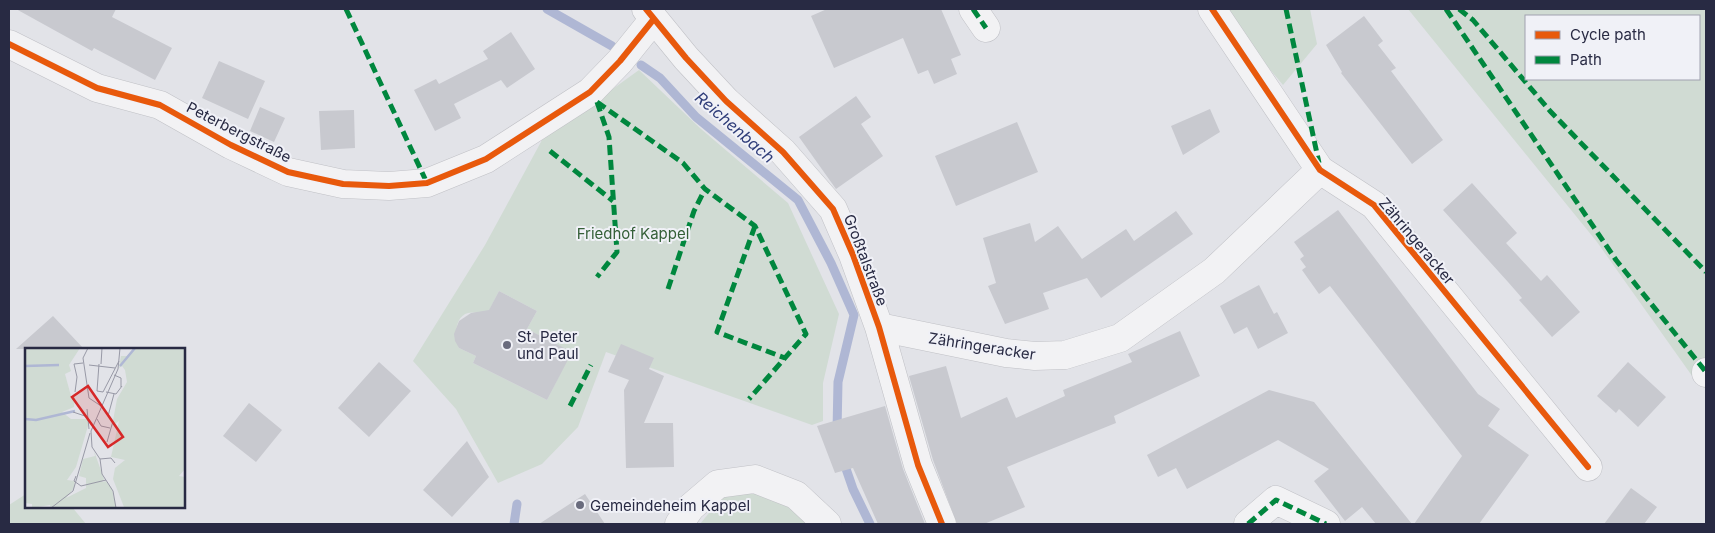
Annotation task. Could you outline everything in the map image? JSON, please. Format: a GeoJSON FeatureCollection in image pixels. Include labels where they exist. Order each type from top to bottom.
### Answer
{"type":"FeatureCollection","features":[{"type":"Feature","properties":{"kind":"street","name":"Zähringeracker"},"geometry":{"type":"LineString","coordinates":[[1212,9],[1320,170],[1374,205],[1588,467]]}},
{"type":"Feature","properties":{"kind":"street","name":"Peterbergstraße"},"geometry":{"type":"LineString","coordinates":[[9,44],[97,88],[160,105],[231,144],[288,172],[343,184],[427,184],[486,159],[590,92],[627,53],[649,14]]}},
{"type":"Feature","properties":{"kind":"street","name":"Großtalstraße"},"geometry":{"type":"LineString","coordinates":[[649,14],[726,100],[783,152],[833,209],[853,254],[879,328],[918,465],[942,524]]}},
{"type":"Feature","properties":{"kind":"street","name":"Zähringeracker"},"geometry":{"type":"LineString","coordinates":[[879,328],[1006,353],[1035,356],[1065,355],[1120,338],[1214,271],[1320,170]]}},
{"type":"Feature","properties":{"kind":"street"},"geometry":{"type":"LineString","coordinates":[[679,524],[692,507],[718,484],[755,478],[796,494],[827,524]]}},
{"type":"Feature","properties":{"kind":"street"},"geometry":{"type":"LineString","coordinates":[[1248,524],[1276,500],[1326,524]]}},
{"type":"Feature","properties":{"kind":"green space"},"geometry":{"type":"Polygon","coordinates":[[[1219,9],[1310,9],[1317,44],[1283,85],[1219,9]]]}},
{"type":"Feature","properties":{"kind":"green space"},"geometry":{"type":"Polygon","coordinates":[[[1408,9],[1706,9],[1706,389],[1695,380],[1597,242],[1408,9]]]}},
{"type":"Feature","properties":{"kind":"green space","name":"Friedhof Kappel"},"geometry":{"type":"Polygon","coordinates":[[[639,70],[701,129],[788,203],[839,314],[823,383],[823,421],[812,425],[606,352],[578,427],[542,464],[498,483],[456,409],[413,361],[485,245],[542,140],[639,70]],[[499,291],[486,317],[477,313],[464,315],[457,324],[456,331],[459,348],[476,356],[473,363],[547,400],[571,352],[527,329],[537,311],[499,291]]]}},
{"type":"Feature","properties":{"kind":"green space"},"geometry":{"type":"Polygon","coordinates":[[[728,490],[782,494],[814,524],[700,524],[728,490]]]}},
{"type":"Feature","properties":{"kind":"green space"},"geometry":{"type":"Polygon","coordinates":[[[25,495],[25,508],[73,508],[86,524],[9,524],[9,505],[25,495]]]}},
{"type":"Feature","properties":{"kind":"building"},"geometry":{"type":"Polygon","coordinates":[[[16,9],[116,9],[112,17],[172,48],[155,80],[94,48],[92,51],[16,9]]]}},
{"type":"Feature","properties":{"kind":"building"},"geometry":{"type":"Polygon","coordinates":[[[827,9],[941,9],[961,55],[951,59],[957,74],[934,84],[928,70],[918,74],[903,38],[834,68],[811,16],[827,9]]]}},
{"type":"Feature","properties":{"kind":"building"},"geometry":{"type":"Polygon","coordinates":[[[1364,16],[1383,41],[1378,45],[1396,68],[1391,71],[1443,140],[1412,164],[1341,73],[1326,45],[1364,16]]]}},
{"type":"Feature","properties":{"kind":"building"},"geometry":{"type":"Polygon","coordinates":[[[511,32],[535,69],[507,88],[501,80],[454,104],[461,118],[435,131],[414,90],[436,79],[439,84],[488,59],[483,51],[511,32]]]}},
{"type":"Feature","properties":{"kind":"building"},"geometry":{"type":"Polygon","coordinates":[[[219,61],[265,81],[248,119],[202,98],[219,61]]]}},
{"type":"Feature","properties":{"kind":"building"},"geometry":{"type":"Polygon","coordinates":[[[856,96],[871,117],[861,124],[883,156],[836,189],[799,137],[856,96]]]}},
{"type":"Feature","properties":{"kind":"building"},"geometry":{"type":"Polygon","coordinates":[[[260,107],[285,118],[274,142],[250,131],[260,107]]]}},
{"type":"Feature","properties":{"kind":"building"},"geometry":{"type":"Polygon","coordinates":[[[1210,109],[1220,132],[1183,155],[1171,126],[1210,109]]]}},
{"type":"Feature","properties":{"kind":"building"},"geometry":{"type":"Polygon","coordinates":[[[354,110],[355,148],[321,150],[319,111],[354,110]]]}},
{"type":"Feature","properties":{"kind":"building"},"geometry":{"type":"Polygon","coordinates":[[[1017,122],[1038,172],[956,206],[935,156],[1017,122]]]}},
{"type":"Feature","properties":{"kind":"building"},"geometry":{"type":"Polygon","coordinates":[[[1472,183],[1517,233],[1506,243],[1541,281],[1547,275],[1580,312],[1552,337],[1519,300],[1522,298],[1443,210],[1472,183]]]}},
{"type":"Feature","properties":{"kind":"building"},"geometry":{"type":"Polygon","coordinates":[[[1338,210],[1478,394],[1500,409],[1488,426],[1529,455],[1479,524],[1414,524],[1462,456],[1330,286],[1319,294],[1302,270],[1306,267],[1300,259],[1304,256],[1294,242],[1338,210]]]}},
{"type":"Feature","properties":{"kind":"building"},"geometry":{"type":"Polygon","coordinates":[[[1176,211],[1193,234],[1101,298],[1087,278],[1043,293],[1049,309],[1005,324],[988,286],[996,283],[983,238],[1030,223],[1035,242],[1058,226],[1082,259],[1126,229],[1134,241],[1176,211]]]}},
{"type":"Feature","properties":{"kind":"building"},"geometry":{"type":"Polygon","coordinates":[[[1259,285],[1274,314],[1277,312],[1288,333],[1258,349],[1247,327],[1234,334],[1220,306],[1259,285]]]}},
{"type":"Feature","properties":{"kind":"building","name":"St. Peter und Paul"},"geometry":{"type":"Polygon","coordinates":[[[499,291],[537,311],[527,329],[572,352],[547,400],[473,363],[476,356],[459,348],[455,341],[454,334],[459,321],[471,313],[489,310],[499,291]]]}},
{"type":"Feature","properties":{"kind":"building"},"geometry":{"type":"Polygon","coordinates":[[[53,316],[83,348],[25,348],[16,349],[53,316]]]}},
{"type":"Feature","properties":{"kind":"building"},"geometry":{"type":"Polygon","coordinates":[[[1180,331],[1200,376],[1114,416],[1116,423],[1007,467],[1025,507],[984,524],[957,524],[933,460],[909,376],[946,366],[961,418],[1007,397],[1016,418],[1065,396],[1063,390],[1132,362],[1128,354],[1180,331]]]}},
{"type":"Feature","properties":{"kind":"building"},"geometry":{"type":"Polygon","coordinates":[[[621,344],[654,358],[649,369],[664,376],[644,423],[673,423],[674,467],[626,468],[624,390],[629,380],[608,372],[621,344]]]}},
{"type":"Feature","properties":{"kind":"building"},"geometry":{"type":"Polygon","coordinates":[[[379,362],[411,391],[369,437],[338,408],[379,362]]]}},
{"type":"Feature","properties":{"kind":"building"},"geometry":{"type":"Polygon","coordinates":[[[1628,362],[1666,397],[1638,427],[1619,409],[1616,413],[1597,396],[1628,362]]]}},
{"type":"Feature","properties":{"kind":"building"},"geometry":{"type":"Polygon","coordinates":[[[1269,390],[1314,402],[1412,524],[1376,524],[1362,507],[1345,521],[1314,481],[1329,469],[1278,440],[1187,489],[1176,468],[1158,477],[1147,455],[1269,390]]]}},
{"type":"Feature","properties":{"kind":"building"},"geometry":{"type":"Polygon","coordinates":[[[249,403],[282,430],[256,462],[223,436],[249,403]]]}},
{"type":"Feature","properties":{"kind":"building"},"geometry":{"type":"Polygon","coordinates":[[[885,406],[903,469],[925,524],[878,524],[853,468],[835,473],[817,426],[885,406]]]}},
{"type":"Feature","properties":{"kind":"building"},"geometry":{"type":"Polygon","coordinates":[[[467,441],[489,477],[452,517],[423,490],[467,441]]]}},
{"type":"Feature","properties":{"kind":"building"},"geometry":{"type":"Polygon","coordinates":[[[1631,488],[1657,507],[1644,524],[1604,524],[1631,488]]]}},
{"type":"Feature","properties":{"kind":"building","name":"Gemeindeheim Kappel"},"geometry":{"type":"Polygon","coordinates":[[[585,494],[605,524],[539,524],[585,494]]]}},
{"type":"Feature","properties":{"kind":"waterway","name":"Reichenbach"},"geometry":{"type":"LineString","coordinates":[[547,9],[612,46]]}},
{"type":"Feature","properties":{"kind":"waterway","name":"Reichenbach"},"geometry":{"type":"LineString","coordinates":[[641,65],[660,78],[696,117],[798,200],[831,263],[854,315],[838,382],[837,431]]}},
{"type":"Feature","properties":{"kind":"waterway","name":"Reichenbach"},"geometry":{"type":"LineString","coordinates":[[843,460],[853,489],[870,524]]}},
{"type":"Feature","properties":{"kind":"waterway"},"geometry":{"type":"LineString","coordinates":[[514,524],[517,504]]}},
{"type":"Feature","properties":{"kind":"marked path"},"geometry":{"type":"LineString","coordinates":[[346,9],[427,183]]}},
{"type":"Feature","properties":{"kind":"marked path"},"geometry":{"type":"LineString","coordinates":[[973,9],[986,28]]}},
{"type":"Feature","properties":{"kind":"marked path"},"geometry":{"type":"LineString","coordinates":[[1286,9],[1319,163]]}},
{"type":"Feature","properties":{"kind":"marked path"},"geometry":{"type":"LineString","coordinates":[[1446,9],[1616,260],[1706,372]]}},
{"type":"Feature","properties":{"kind":"marked path"},"geometry":{"type":"LineString","coordinates":[[1459,9],[1473,20],[1550,111],[1706,272]]}},
{"type":"Feature","properties":{"kind":"marked path"},"geometry":{"type":"LineString","coordinates":[[597,102],[683,163],[705,189],[755,226],[806,334],[749,399]]}},
{"type":"Feature","properties":{"kind":"marked path"},"geometry":{"type":"LineString","coordinates":[[597,102],[609,137],[617,252],[597,277]]}},
{"type":"Feature","properties":{"kind":"marked path"},"geometry":{"type":"LineString","coordinates":[[550,151],[613,201]]}},
{"type":"Feature","properties":{"kind":"marked path"},"geometry":{"type":"LineString","coordinates":[[668,289],[694,211],[705,189]]}},
{"type":"Feature","properties":{"kind":"marked path"},"geometry":{"type":"LineString","coordinates":[[755,226],[717,332],[785,358]]}},
{"type":"Feature","properties":{"kind":"marked path"},"geometry":{"type":"LineString","coordinates":[[570,406],[591,365]]}},
{"type":"Feature","properties":{"kind":"marked path"},"geometry":{"type":"LineString","coordinates":[[1248,524],[1276,500],[1326,524]]}},
{"type":"Feature","properties":{"kind":"cycle path"},"geometry":{"type":"LineString","coordinates":[[646,9],[686,58],[726,101],[783,152],[833,209],[853,255],[879,327],[918,465],[942,524]]}},
{"type":"Feature","properties":{"kind":"cycle path"},"geometry":{"type":"LineString","coordinates":[[1212,9],[1320,170],[1374,205],[1588,467]]}},
{"type":"Feature","properties":{"kind":"cycle path"},"geometry":{"type":"LineString","coordinates":[[9,44],[97,88],[160,105],[231,145],[288,172],[343,184],[389,186],[427,183],[486,159],[590,92],[620,61],[653,20]]}},
{"type":"Feature","properties":{"kind":"place","name":"St. Peter und Paul"},"geometry":{"type":"Point","coordinates":[507,345]}},
{"type":"Feature","properties":{"kind":"place","name":"Gemeindeheim Kappel"},"geometry":{"type":"Point","coordinates":[580,505]}}]}
